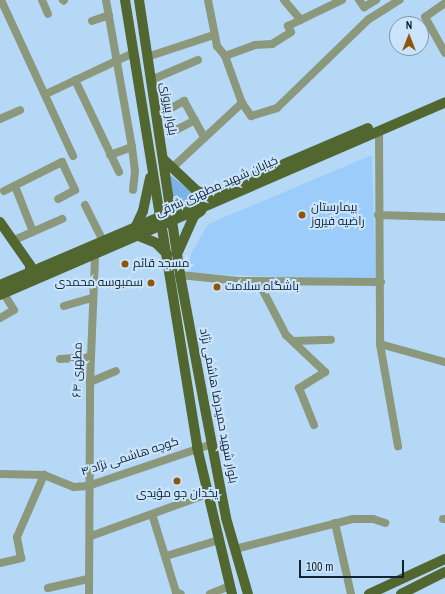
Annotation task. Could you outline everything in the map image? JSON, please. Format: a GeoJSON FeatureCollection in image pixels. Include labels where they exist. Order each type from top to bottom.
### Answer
{"type":"FeatureCollection","features":[{"type":"Feature","properties":{"kind":"main road"},"geometry":{"type":"LineString","coordinates":[[125,0],[161,221]]}},
{"type":"Feature","properties":{"kind":"main road","name":"بلوار پیروزی"},"geometry":{"type":"LineString","coordinates":[[139,0],[147,57],[155,87],[163,157],[173,221]]}},
{"type":"Feature","properties":{"kind":"main road","name":"خیابان شهید مطهری شرقی"},"geometry":{"type":"LineString","coordinates":[[161,221],[173,221],[211,198],[445,95]]}},
{"type":"Feature","properties":{"kind":"main road","name":"خیابان شهید مطهری شرقی"},"geometry":{"type":"LineString","coordinates":[[1,292],[95,255],[137,232],[161,221],[172,211],[211,198],[379,131],[445,102]]}},
{"type":"Feature","properties":{"kind":"main road"},"geometry":{"type":"LineString","coordinates":[[163,157],[172,168],[197,191],[211,198],[194,216],[172,254],[137,232],[143,211],[151,162],[163,157]]}},
{"type":"Feature","properties":{"kind":"main road","name":"بلوار شهید حمیدرضا هاشمی نژاد"},"geometry":{"type":"LineString","coordinates":[[161,221],[180,275],[212,444],[235,549],[249,593]]}},
{"type":"Feature","properties":{"kind":"main road","name":"بلوار شهید حمیدرضا هاشمی نژاد"},"geometry":{"type":"LineString","coordinates":[[173,221],[172,254],[197,447],[231,590]]}},
{"type":"Feature","properties":{"kind":"main road"},"geometry":{"type":"LineString","coordinates":[[0,222],[30,265],[30,273]]}},
{"type":"Feature","properties":{"kind":"main road","name":"خیابان شهید مطهری شرقی"},"geometry":{"type":"LineString","coordinates":[[1,292],[30,273],[103,241],[137,232]]}},
{"type":"Feature","properties":{"kind":"main road"},"geometry":{"type":"LineString","coordinates":[[0,233],[24,268],[30,273]]}},
{"type":"Feature","properties":{"kind":"main road"},"geometry":{"type":"LineString","coordinates":[[369,594],[445,559]]}},
{"type":"Feature","properties":{"kind":"main road"},"geometry":{"type":"LineString","coordinates":[[401,594],[444,575]]}},
{"type":"Feature","properties":{"kind":"street"},"geometry":{"type":"LineString","coordinates":[[1,0],[46,94],[73,156]]}},
{"type":"Feature","properties":{"kind":"street"},"geometry":{"type":"LineString","coordinates":[[42,0],[48,14]]}},
{"type":"Feature","properties":{"kind":"street"},"geometry":{"type":"LineString","coordinates":[[106,0],[132,147],[135,171],[133,190]]}},
{"type":"Feature","properties":{"kind":"street"},"geometry":{"type":"LineString","coordinates":[[208,0],[217,46],[225,56],[244,106],[251,116],[277,108],[323,66],[348,38],[383,4],[400,0]]}},
{"type":"Feature","properties":{"kind":"street"},"geometry":{"type":"LineString","coordinates":[[284,0],[301,20]]}},
{"type":"Feature","properties":{"kind":"street"},"geometry":{"type":"LineString","coordinates":[[225,56],[255,45],[272,44],[290,32],[288,26],[342,0]]}},
{"type":"Feature","properties":{"kind":"street"},"geometry":{"type":"LineString","coordinates":[[359,0],[364,7],[376,0]]}},
{"type":"Feature","properties":{"kind":"street"},"geometry":{"type":"LineString","coordinates":[[445,3],[425,16],[445,53]]}},
{"type":"Feature","properties":{"kind":"street"},"geometry":{"type":"LineString","coordinates":[[92,21],[109,16]]}},
{"type":"Feature","properties":{"kind":"street"},"geometry":{"type":"LineString","coordinates":[[147,57],[214,35]]}},
{"type":"Feature","properties":{"kind":"street"},"geometry":{"type":"LineString","coordinates":[[46,94],[133,53]]}},
{"type":"Feature","properties":{"kind":"street"},"geometry":{"type":"LineString","coordinates":[[155,87],[198,60]]}},
{"type":"Feature","properties":{"kind":"street"},"geometry":{"type":"LineString","coordinates":[[75,80],[119,172]]}},
{"type":"Feature","properties":{"kind":"street"},"geometry":{"type":"LineString","coordinates":[[166,111],[184,101],[196,120],[204,137]]}},
{"type":"Feature","properties":{"kind":"street"},"geometry":{"type":"LineString","coordinates":[[172,168],[204,137],[244,106]]}},
{"type":"Feature","properties":{"kind":"street"},"geometry":{"type":"LineString","coordinates":[[0,119],[20,110]]}},
{"type":"Feature","properties":{"kind":"street"},"geometry":{"type":"LineString","coordinates":[[170,133],[196,120]]}},
{"type":"Feature","properties":{"kind":"street"},"geometry":{"type":"LineString","coordinates":[[379,131],[378,215],[381,282],[380,344],[398,446]]}},
{"type":"Feature","properties":{"kind":"street"},"geometry":{"type":"LineString","coordinates":[[110,155],[132,147]]}},
{"type":"Feature","properties":{"kind":"street"},"geometry":{"type":"LineString","coordinates":[[4,191],[62,162],[75,190],[58,199]]}},
{"type":"Feature","properties":{"kind":"street"},"geometry":{"type":"LineString","coordinates":[[15,186],[33,232]]}},
{"type":"Feature","properties":{"kind":"street"},"geometry":{"type":"LineString","coordinates":[[85,205],[103,241]]}},
{"type":"Feature","properties":{"kind":"street"},"geometry":{"type":"LineString","coordinates":[[378,215],[445,217]]}},
{"type":"Feature","properties":{"kind":"street"},"geometry":{"type":"LineString","coordinates":[[12,241],[62,220]]}},
{"type":"Feature","properties":{"kind":"street","name":"مطهری ۶۴"},"geometry":{"type":"LineString","coordinates":[[90,594],[88,579],[91,536],[88,486],[90,357],[95,255]]}},
{"type":"Feature","properties":{"kind":"street"},"geometry":{"type":"LineString","coordinates":[[180,275],[258,281],[381,282]]}},
{"type":"Feature","properties":{"kind":"street"},"geometry":{"type":"LineString","coordinates":[[258,281],[286,335],[325,372],[300,387],[314,426]]}},
{"type":"Feature","properties":{"kind":"street"},"geometry":{"type":"LineString","coordinates":[[0,318],[14,310],[1,292]]}},
{"type":"Feature","properties":{"kind":"street"},"geometry":{"type":"LineString","coordinates":[[64,306],[92,298]]}},
{"type":"Feature","properties":{"kind":"street"},"geometry":{"type":"LineString","coordinates":[[293,341],[331,340]]}},
{"type":"Feature","properties":{"kind":"street"},"geometry":{"type":"LineString","coordinates":[[380,344],[445,362]]}},
{"type":"Feature","properties":{"kind":"street"},"geometry":{"type":"LineString","coordinates":[[60,359],[90,357]]}},
{"type":"Feature","properties":{"kind":"street"},"geometry":{"type":"LineString","coordinates":[[90,382],[116,371]]}},
{"type":"Feature","properties":{"kind":"street","name":"کوچه هاشمی نژاد ۴"},"geometry":{"type":"LineString","coordinates":[[0,474],[44,475],[74,487],[88,486],[197,447],[212,444]]}},
{"type":"Feature","properties":{"kind":"street"},"geometry":{"type":"LineString","coordinates":[[0,563],[21,558],[16,537],[44,475]]}},
{"type":"Feature","properties":{"kind":"street"},"geometry":{"type":"LineString","coordinates":[[91,536],[207,494]]}},
{"type":"Feature","properties":{"kind":"street"},"geometry":{"type":"LineString","coordinates":[[152,514],[176,592],[181,594]]}},
{"type":"Feature","properties":{"kind":"street"},"geometry":{"type":"LineString","coordinates":[[235,549],[353,519],[373,519],[386,523]]}},
{"type":"Feature","properties":{"kind":"street"},"geometry":{"type":"LineString","coordinates":[[335,523],[351,594]]}},
{"type":"Feature","properties":{"kind":"street"},"geometry":{"type":"LineString","coordinates":[[166,556],[219,540]]}},
{"type":"Feature","properties":{"kind":"street"},"geometry":{"type":"LineString","coordinates":[[48,588],[88,579]]}},
{"type":"Feature","properties":{"kind":"street"},"geometry":{"type":"LineString","coordinates":[[210,594],[231,590]]}},
{"type":"Feature","properties":{"kind":"shaded area","name":"بیمارستان راضیه فیروز"},"geometry":{"type":"Polygon","coordinates":[[[372,155],[376,281],[188,273],[191,254],[208,224],[372,155]]]}},
{"type":"Feature","properties":{"kind":"shaded area"},"geometry":{"type":"Polygon","coordinates":[[[170,175],[196,195],[175,206],[170,175]]]}},
{"type":"Feature","properties":{"kind":"place","name":"بیمارستان راضیه فیروز"},"geometry":{"type":"Point","coordinates":[302,215]}},
{"type":"Feature","properties":{"kind":"place","name":"مسجد قائم"},"geometry":{"type":"Point","coordinates":[125,264]}},
{"type":"Feature","properties":{"kind":"place","name":"سمبوسه محمدی"},"geometry":{"type":"Point","coordinates":[151,283]}},
{"type":"Feature","properties":{"kind":"place","name":"باشگاه سلامت"},"geometry":{"type":"Point","coordinates":[217,287]}},
{"type":"Feature","properties":{"kind":"place","name":"یخدان جو مؤیدی"},"geometry":{"type":"Point","coordinates":[177,481]}}]}
